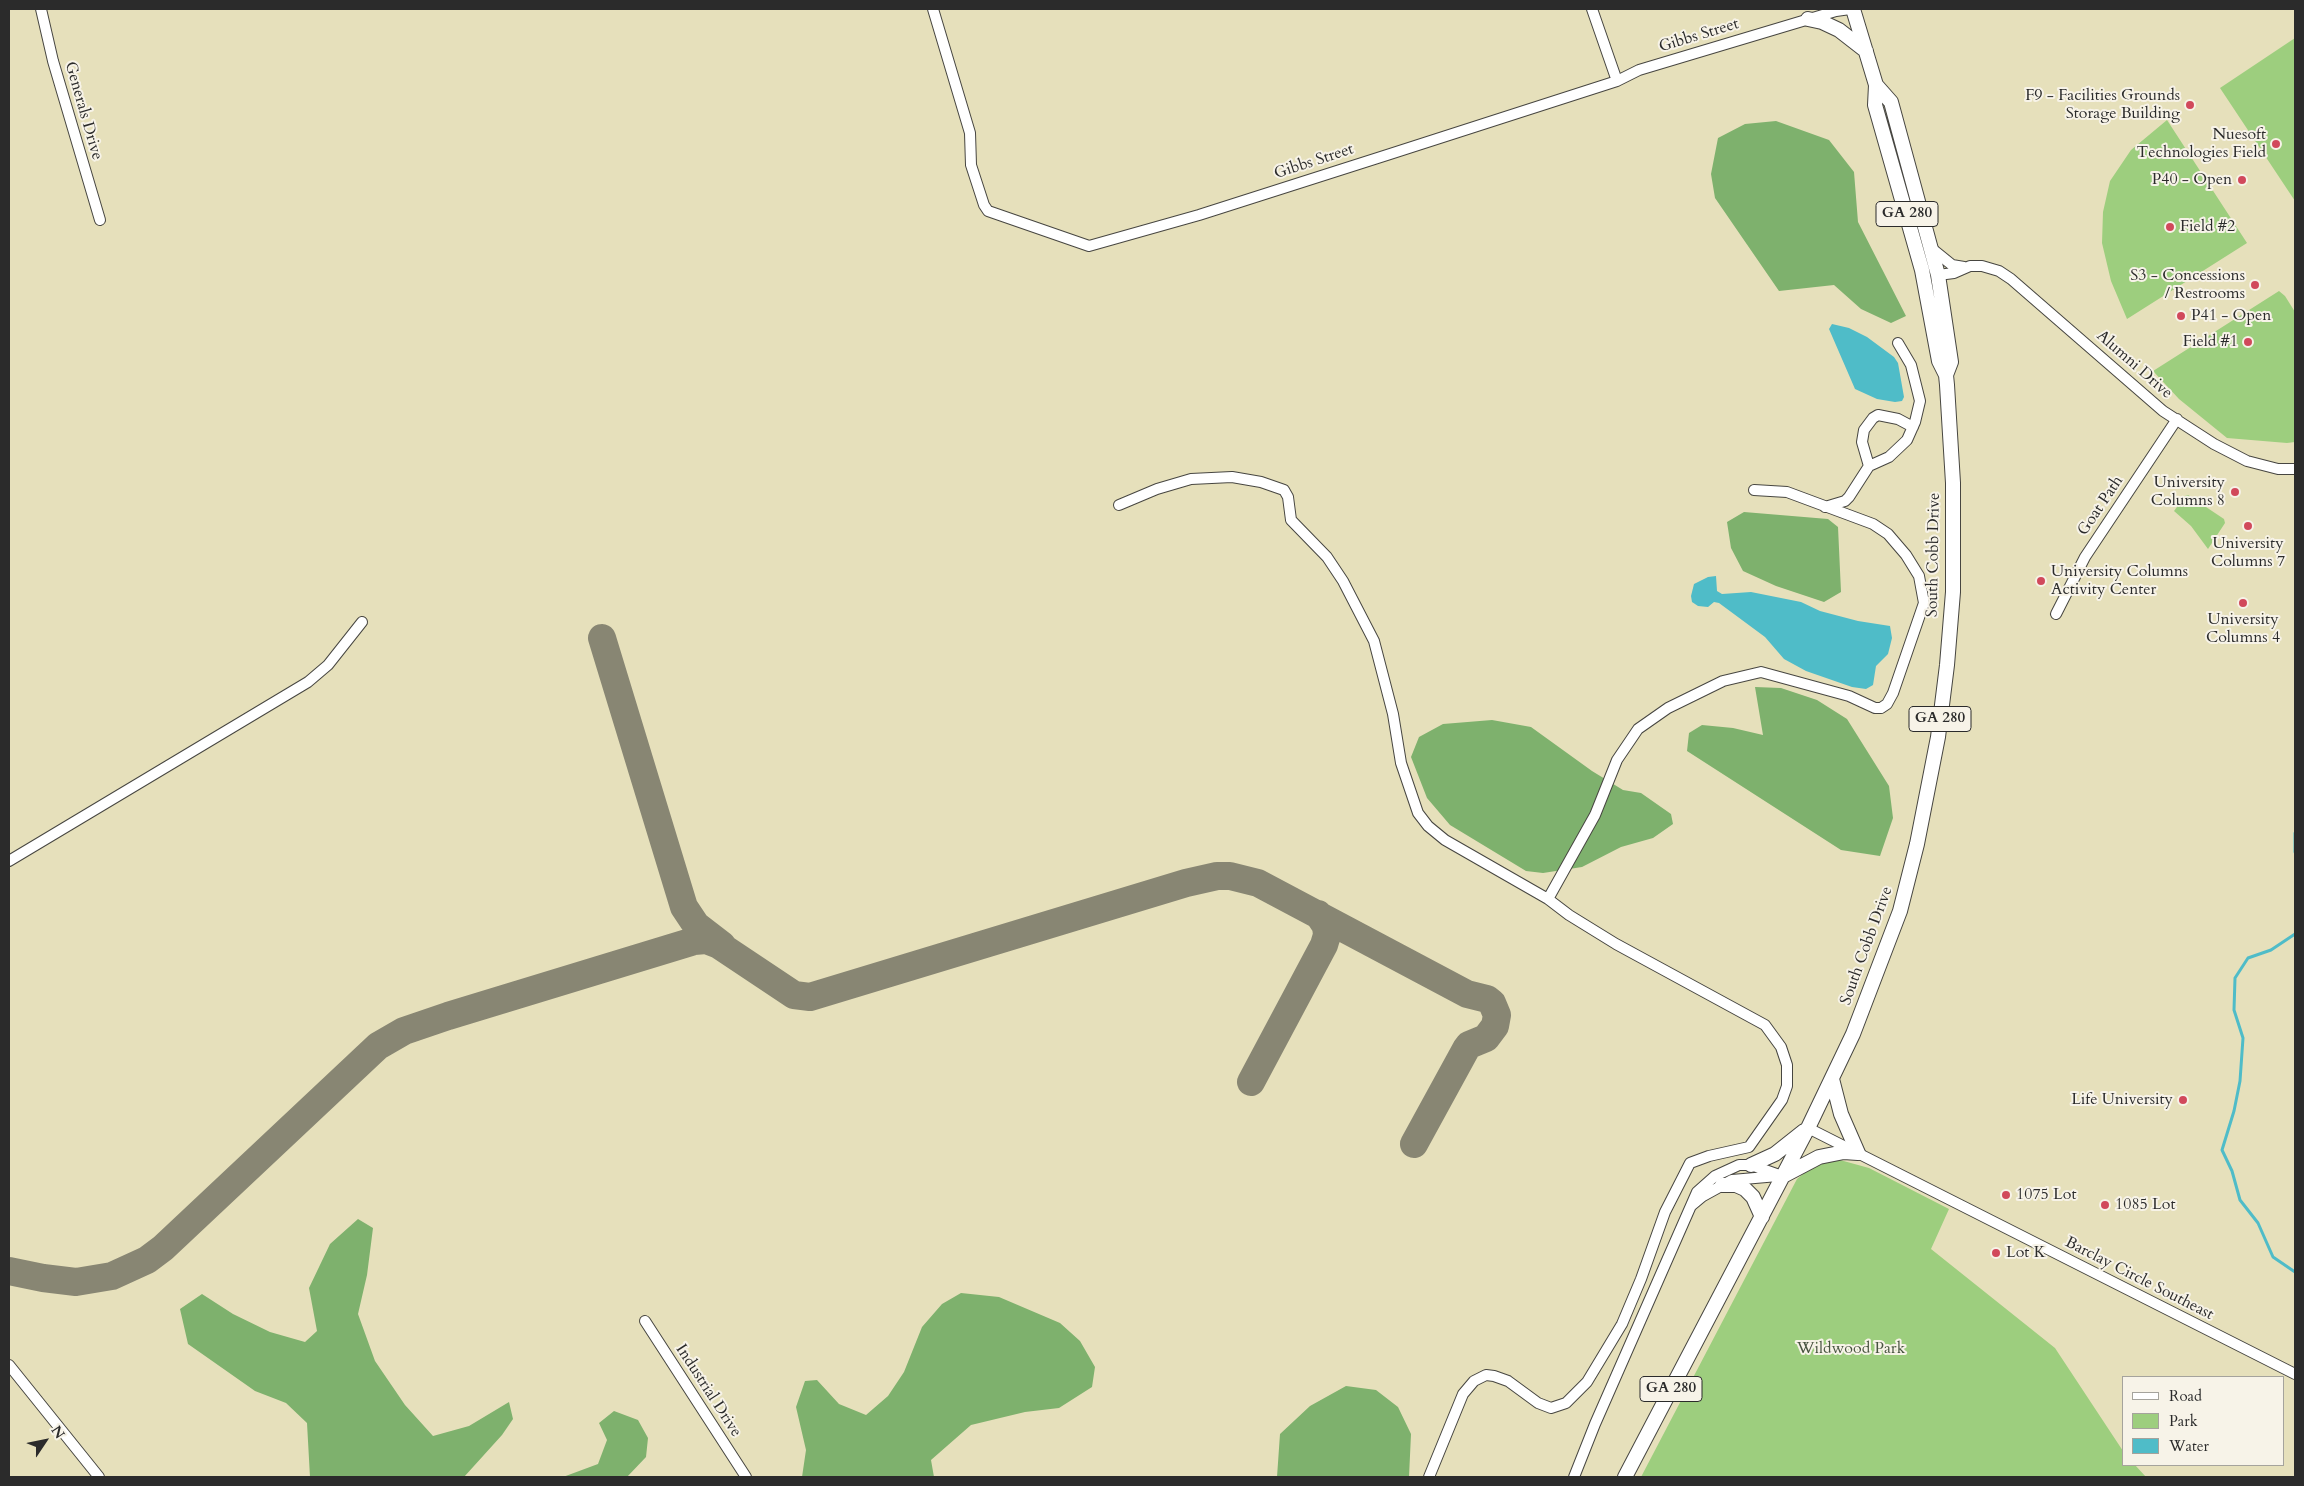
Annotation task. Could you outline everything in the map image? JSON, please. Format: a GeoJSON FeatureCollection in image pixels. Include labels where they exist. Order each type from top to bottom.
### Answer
{"type":"FeatureCollection","features":[{"type":"Feature","properties":{"kind":"main road","name":"South Cobb Drive"},"geometry":{"type":"LineString","coordinates":[[1625,1477],[1808,1128],[1832,1079],[1874,983],[1900,911],[1917,844],[1938,737],[1947,665],[1953,592],[1953,483],[1946,374],[1939,361],[1922,270],[1875,105],[1876,85],[1852,9]]}},
{"type":"Feature","properties":{"kind":"main road"},"geometry":{"type":"LineString","coordinates":[[1808,19],[1822,22],[1839,30],[1866,52]]}},
{"type":"Feature","properties":{"kind":"main road","name":"South Cobb Drive"},"geometry":{"type":"LineString","coordinates":[[1876,85],[1890,102],[1938,275],[1951,362],[1946,374]]}},
{"type":"Feature","properties":{"kind":"main road"},"geometry":{"type":"LineString","coordinates":[[1922,270],[1938,275]]}},
{"type":"Feature","properties":{"kind":"main road"},"geometry":{"type":"LineString","coordinates":[[1782,1176],[1819,1157],[1844,1152],[1858,1153],[1841,1114],[1832,1079]]}},
{"type":"Feature","properties":{"kind":"main road"},"geometry":{"type":"LineString","coordinates":[[1751,1165],[1775,1154],[1808,1128]]}},
{"type":"Feature","properties":{"kind":"main road"},"geometry":{"type":"LineString","coordinates":[[1722,1185],[1736,1185],[1745,1189],[1753,1197],[1762,1217]]}},
{"type":"Feature","properties":{"kind":"street","name":"Generals Drive"},"geometry":{"type":"LineString","coordinates":[[41,9],[53,61],[100,220]]}},
{"type":"Feature","properties":{"kind":"street","name":"Gibbs Street"},"geometry":{"type":"LineString","coordinates":[[933,9],[970,133],[971,165],[984,205],[988,211],[1089,246],[1199,215],[1616,81],[1639,70],[1808,19],[1852,9]]}},
{"type":"Feature","properties":{"kind":"street"},"geometry":{"type":"LineString","coordinates":[[1592,9],[1616,81]]}},
{"type":"Feature","properties":{"kind":"street","name":"Alumni Drive"},"geometry":{"type":"LineString","coordinates":[[1931,248],[1952,265],[1988,267],[2011,278],[2148,399],[2177,420],[2246,462],[2278,469],[2295,469]]}},
{"type":"Feature","properties":{"kind":"street","name":"Alumni Drive"},"geometry":{"type":"LineString","coordinates":[[1938,275],[1954,273],[1964,267]]}},
{"type":"Feature","properties":{"kind":"street"},"geometry":{"type":"LineString","coordinates":[[1825,507],[1845,501],[1850,497],[1869,466],[1888,457],[1900,448],[1907,440],[1913,427],[1920,401],[1911,365],[1898,343]]}},
{"type":"Feature","properties":{"kind":"street"},"geometry":{"type":"LineString","coordinates":[[1869,466],[1864,458],[1862,442],[1864,430],[1873,418],[1878,415],[1898,419],[1913,427]]}},
{"type":"Feature","properties":{"kind":"street","name":"Goat Path"},"geometry":{"type":"LineString","coordinates":[[2056,614],[2085,557],[2177,420]]}},
{"type":"Feature","properties":{"kind":"street"},"geometry":{"type":"LineString","coordinates":[[1119,505],[1156,489],[1191,479],[1232,477],[1261,482],[1284,490],[1288,497],[1291,520],[1326,557],[1343,580],[1374,641],[1393,714],[1401,763],[1418,813],[1428,826],[1444,840],[1548,899],[1569,916],[1616,944],[1765,1025],[1781,1047],[1786,1065],[1787,1086],[1774,1114],[1749,1147],[1708,1156],[1690,1163],[1665,1212],[1641,1279],[1622,1324],[1587,1382],[1566,1402],[1550,1408],[1538,1403],[1508,1381],[1494,1376],[1486,1376],[1474,1381],[1463,1394],[1429,1477]]}},
{"type":"Feature","properties":{"kind":"street"},"geometry":{"type":"LineString","coordinates":[[1548,899],[1595,815],[1617,760],[1638,730],[1668,708],[1723,681],[1761,672],[1849,696],[1875,708],[1881,708],[1887,704],[1894,693],[1921,615],[1923,590],[1919,576],[1906,555],[1888,534],[1873,524],[1787,492],[1754,490]]}},
{"type":"Feature","properties":{"kind":"street"},"geometry":{"type":"LineString","coordinates":[[9,861],[308,682],[328,665],[362,622]]}},
{"type":"Feature","properties":{"kind":"street","name":"Barclay Circle Southeast"},"geometry":{"type":"LineString","coordinates":[[1808,1128],[2295,1374]]}},
{"type":"Feature","properties":{"kind":"street"},"geometry":{"type":"LineString","coordinates":[[1574,1477],[1595,1424],[1696,1192],[1716,1176],[1732,1167],[1751,1165],[1782,1176]]}},
{"type":"Feature","properties":{"kind":"street"},"geometry":{"type":"LineString","coordinates":[[1690,1208],[1703,1196],[1722,1185],[1741,1178],[1782,1176]]}},
{"type":"Feature","properties":{"kind":"street","name":"Industrial Drive"},"geometry":{"type":"LineString","coordinates":[[645,1321],[746,1477]]}},
{"type":"Feature","properties":{"kind":"street"},"geometry":{"type":"LineString","coordinates":[[9,1365],[99,1477]]}},
{"type":"Feature","properties":{"kind":"green space","name":"Nuesoft Technologies Field"},"geometry":{"type":"Polygon","coordinates":[[[2295,38],[2295,201],[2220,88],[2295,38]]]}},
{"type":"Feature","properties":{"kind":"green space","name":"Field #2"},"geometry":{"type":"Polygon","coordinates":[[[2167,120],[2247,243],[2127,319],[2111,281],[2102,243],[2103,212],[2110,181],[2131,150],[2167,120]]]}},
{"type":"Feature","properties":{"kind":"green space"},"geometry":{"type":"Polygon","coordinates":[[[1776,121],[1829,140],[1854,172],[1858,222],[1906,316],[1891,323],[1861,309],[1834,285],[1779,291],[1715,198],[1711,174],[1718,138],[1745,124],[1776,121]]]}},
{"type":"Feature","properties":{"kind":"green space","name":"Field #1"},"geometry":{"type":"Polygon","coordinates":[[[2279,291],[2285,296],[2295,312],[2295,442],[2227,438],[2179,399],[2153,371],[2279,291]]]}},
{"type":"Feature","properties":{"kind":"green space"},"geometry":{"type":"Polygon","coordinates":[[[2188,495],[2224,519],[2225,523],[2208,549],[2191,526],[2174,511],[2185,496],[2188,495]]]}},
{"type":"Feature","properties":{"kind":"green space"},"geometry":{"type":"Polygon","coordinates":[[[1744,512],[1828,519],[1838,527],[1841,592],[1824,602],[1776,586],[1743,571],[1731,548],[1727,522],[1744,512]]]}},
{"type":"Feature","properties":{"kind":"green space"},"geometry":{"type":"Polygon","coordinates":[[[1755,687],[1781,688],[1817,700],[1847,719],[1889,786],[1893,818],[1880,856],[1841,850],[1687,751],[1689,733],[1702,725],[1733,728],[1763,735],[1755,687]]]}},
{"type":"Feature","properties":{"kind":"green space"},"geometry":{"type":"Polygon","coordinates":[[[1492,720],[1531,727],[1592,771],[1623,790],[1641,793],[1671,814],[1673,824],[1653,838],[1621,847],[1582,867],[1543,873],[1526,871],[1450,825],[1427,798],[1411,757],[1419,737],[1443,724],[1492,720]]]}},
{"type":"Feature","properties":{"kind":"green space","name":"Wildwood Park"},"geometry":{"type":"Polygon","coordinates":[[[1840,1160],[1869,1168],[1949,1209],[1931,1249],[2055,1348],[2122,1449],[2122,1466],[2136,1466],[2146,1477],[1641,1477],[1797,1179],[1809,1169],[1824,1163],[1840,1160]]]}},
{"type":"Feature","properties":{"kind":"green space"},"geometry":{"type":"Polygon","coordinates":[[[358,1219],[373,1228],[367,1275],[358,1314],[375,1361],[405,1405],[433,1436],[469,1426],[509,1402],[513,1419],[502,1435],[464,1477],[310,1477],[307,1423],[286,1403],[255,1391],[188,1344],[180,1309],[202,1294],[233,1314],[270,1332],[305,1342],[317,1331],[309,1288],[330,1244],[358,1219]]]}},
{"type":"Feature","properties":{"kind":"green space"},"geometry":{"type":"Polygon","coordinates":[[[961,1293],[999,1297],[1060,1323],[1080,1341],[1095,1367],[1092,1387],[1059,1408],[1025,1412],[971,1425],[931,1460],[934,1477],[802,1477],[806,1450],[796,1407],[805,1381],[817,1380],[839,1404],[866,1415],[888,1396],[904,1372],[922,1327],[942,1304],[961,1293]]]}},
{"type":"Feature","properties":{"kind":"green space"},"geometry":{"type":"Polygon","coordinates":[[[1346,1386],[1376,1390],[1398,1407],[1411,1434],[1409,1477],[1277,1477],[1280,1434],[1310,1406],[1346,1386]]]}},
{"type":"Feature","properties":{"kind":"green space"},"geometry":{"type":"Polygon","coordinates":[[[614,1411],[638,1420],[648,1438],[646,1457],[627,1477],[563,1477],[598,1464],[607,1440],[599,1423],[614,1411]]]}},
{"type":"Feature","properties":{"kind":"water"},"geometry":{"type":"Polygon","coordinates":[[[1832,324],[1849,328],[1867,337],[1894,357],[1898,363],[1904,397],[1902,401],[1895,402],[1877,399],[1855,389],[1829,329],[1832,324]]]}},
{"type":"Feature","properties":{"kind":"water"},"geometry":{"type":"Polygon","coordinates":[[[1716,576],[1717,591],[1722,594],[1751,592],[1801,602],[1820,611],[1858,621],[1890,626],[1892,638],[1888,654],[1876,666],[1873,685],[1866,689],[1852,687],[1806,671],[1784,659],[1765,637],[1719,603],[1714,602],[1708,607],[1698,606],[1692,602],[1691,596],[1694,584],[1708,577],[1716,576]]]}},
{"type":"Feature","properties":{"kind":"waterway"},"geometry":{"type":"LineString","coordinates":[[2295,833],[2295,852]]}},
{"type":"Feature","properties":{"kind":"waterway"},"geometry":{"type":"LineString","coordinates":[[2295,934],[2271,950],[2248,958],[2235,978],[2234,1010],[2243,1038],[2240,1081],[2234,1111],[2222,1150],[2232,1171],[2240,1200],[2258,1223],[2273,1257],[2295,1272]]}},
{"type":"Feature","properties":{"kind":"taxiway"},"geometry":{"type":"LineString","coordinates":[[602,638],[684,907],[696,925],[722,945]]}},
{"type":"Feature","properties":{"kind":"taxiway"},"geometry":{"type":"LineString","coordinates":[[9,1271],[76,1282],[112,1276],[147,1260],[163,1248],[378,1046],[404,1031],[448,1016],[694,941],[706,940],[719,945],[794,995],[810,997],[1186,883],[1217,876],[1230,876],[1258,883],[1467,994],[1487,999],[1492,1003],[1497,1015],[1495,1026],[1486,1038],[1469,1045],[1466,1049],[1414,1144]]}},
{"type":"Feature","properties":{"kind":"taxiway"},"geometry":{"type":"LineString","coordinates":[[1251,1082],[1324,945],[1327,935],[1326,926],[1318,914]]}},
{"type":"Feature","properties":{"kind":"place","name":"F9 - Facilities Grounds Storage Building"},"geometry":{"type":"Point","coordinates":[2190,105]}},
{"type":"Feature","properties":{"kind":"place","name":"Nuesoft Technologies Field"},"geometry":{"type":"Point","coordinates":[2276,144]}},
{"type":"Feature","properties":{"kind":"place","name":"P40 - Open"},"geometry":{"type":"Point","coordinates":[2242,180]}},
{"type":"Feature","properties":{"kind":"place","name":"Field #2"},"geometry":{"type":"Point","coordinates":[2170,227]}},
{"type":"Feature","properties":{"kind":"place","name":"S3 - Concessions / Restrooms"},"geometry":{"type":"Point","coordinates":[2255,285]}},
{"type":"Feature","properties":{"kind":"place","name":"P41 - Open"},"geometry":{"type":"Point","coordinates":[2181,316]}},
{"type":"Feature","properties":{"kind":"place","name":"Field #1"},"geometry":{"type":"Point","coordinates":[2248,342]}},
{"type":"Feature","properties":{"kind":"place","name":"University Columns 8"},"geometry":{"type":"Point","coordinates":[2235,492]}},
{"type":"Feature","properties":{"kind":"place","name":"University Columns 7"},"geometry":{"type":"Point","coordinates":[2248,526]}},
{"type":"Feature","properties":{"kind":"place","name":"University Columns Activity Center"},"geometry":{"type":"Point","coordinates":[2041,581]}},
{"type":"Feature","properties":{"kind":"place","name":"University Columns 4"},"geometry":{"type":"Point","coordinates":[2243,603]}},
{"type":"Feature","properties":{"kind":"place","name":"Life University"},"geometry":{"type":"Point","coordinates":[2183,1100]}},
{"type":"Feature","properties":{"kind":"place","name":"1075 Lot"},"geometry":{"type":"Point","coordinates":[2006,1195]}},
{"type":"Feature","properties":{"kind":"place","name":"1085 Lot"},"geometry":{"type":"Point","coordinates":[2105,1205]}},
{"type":"Feature","properties":{"kind":"place","name":"Lot K"},"geometry":{"type":"Point","coordinates":[1996,1253]}}]}
